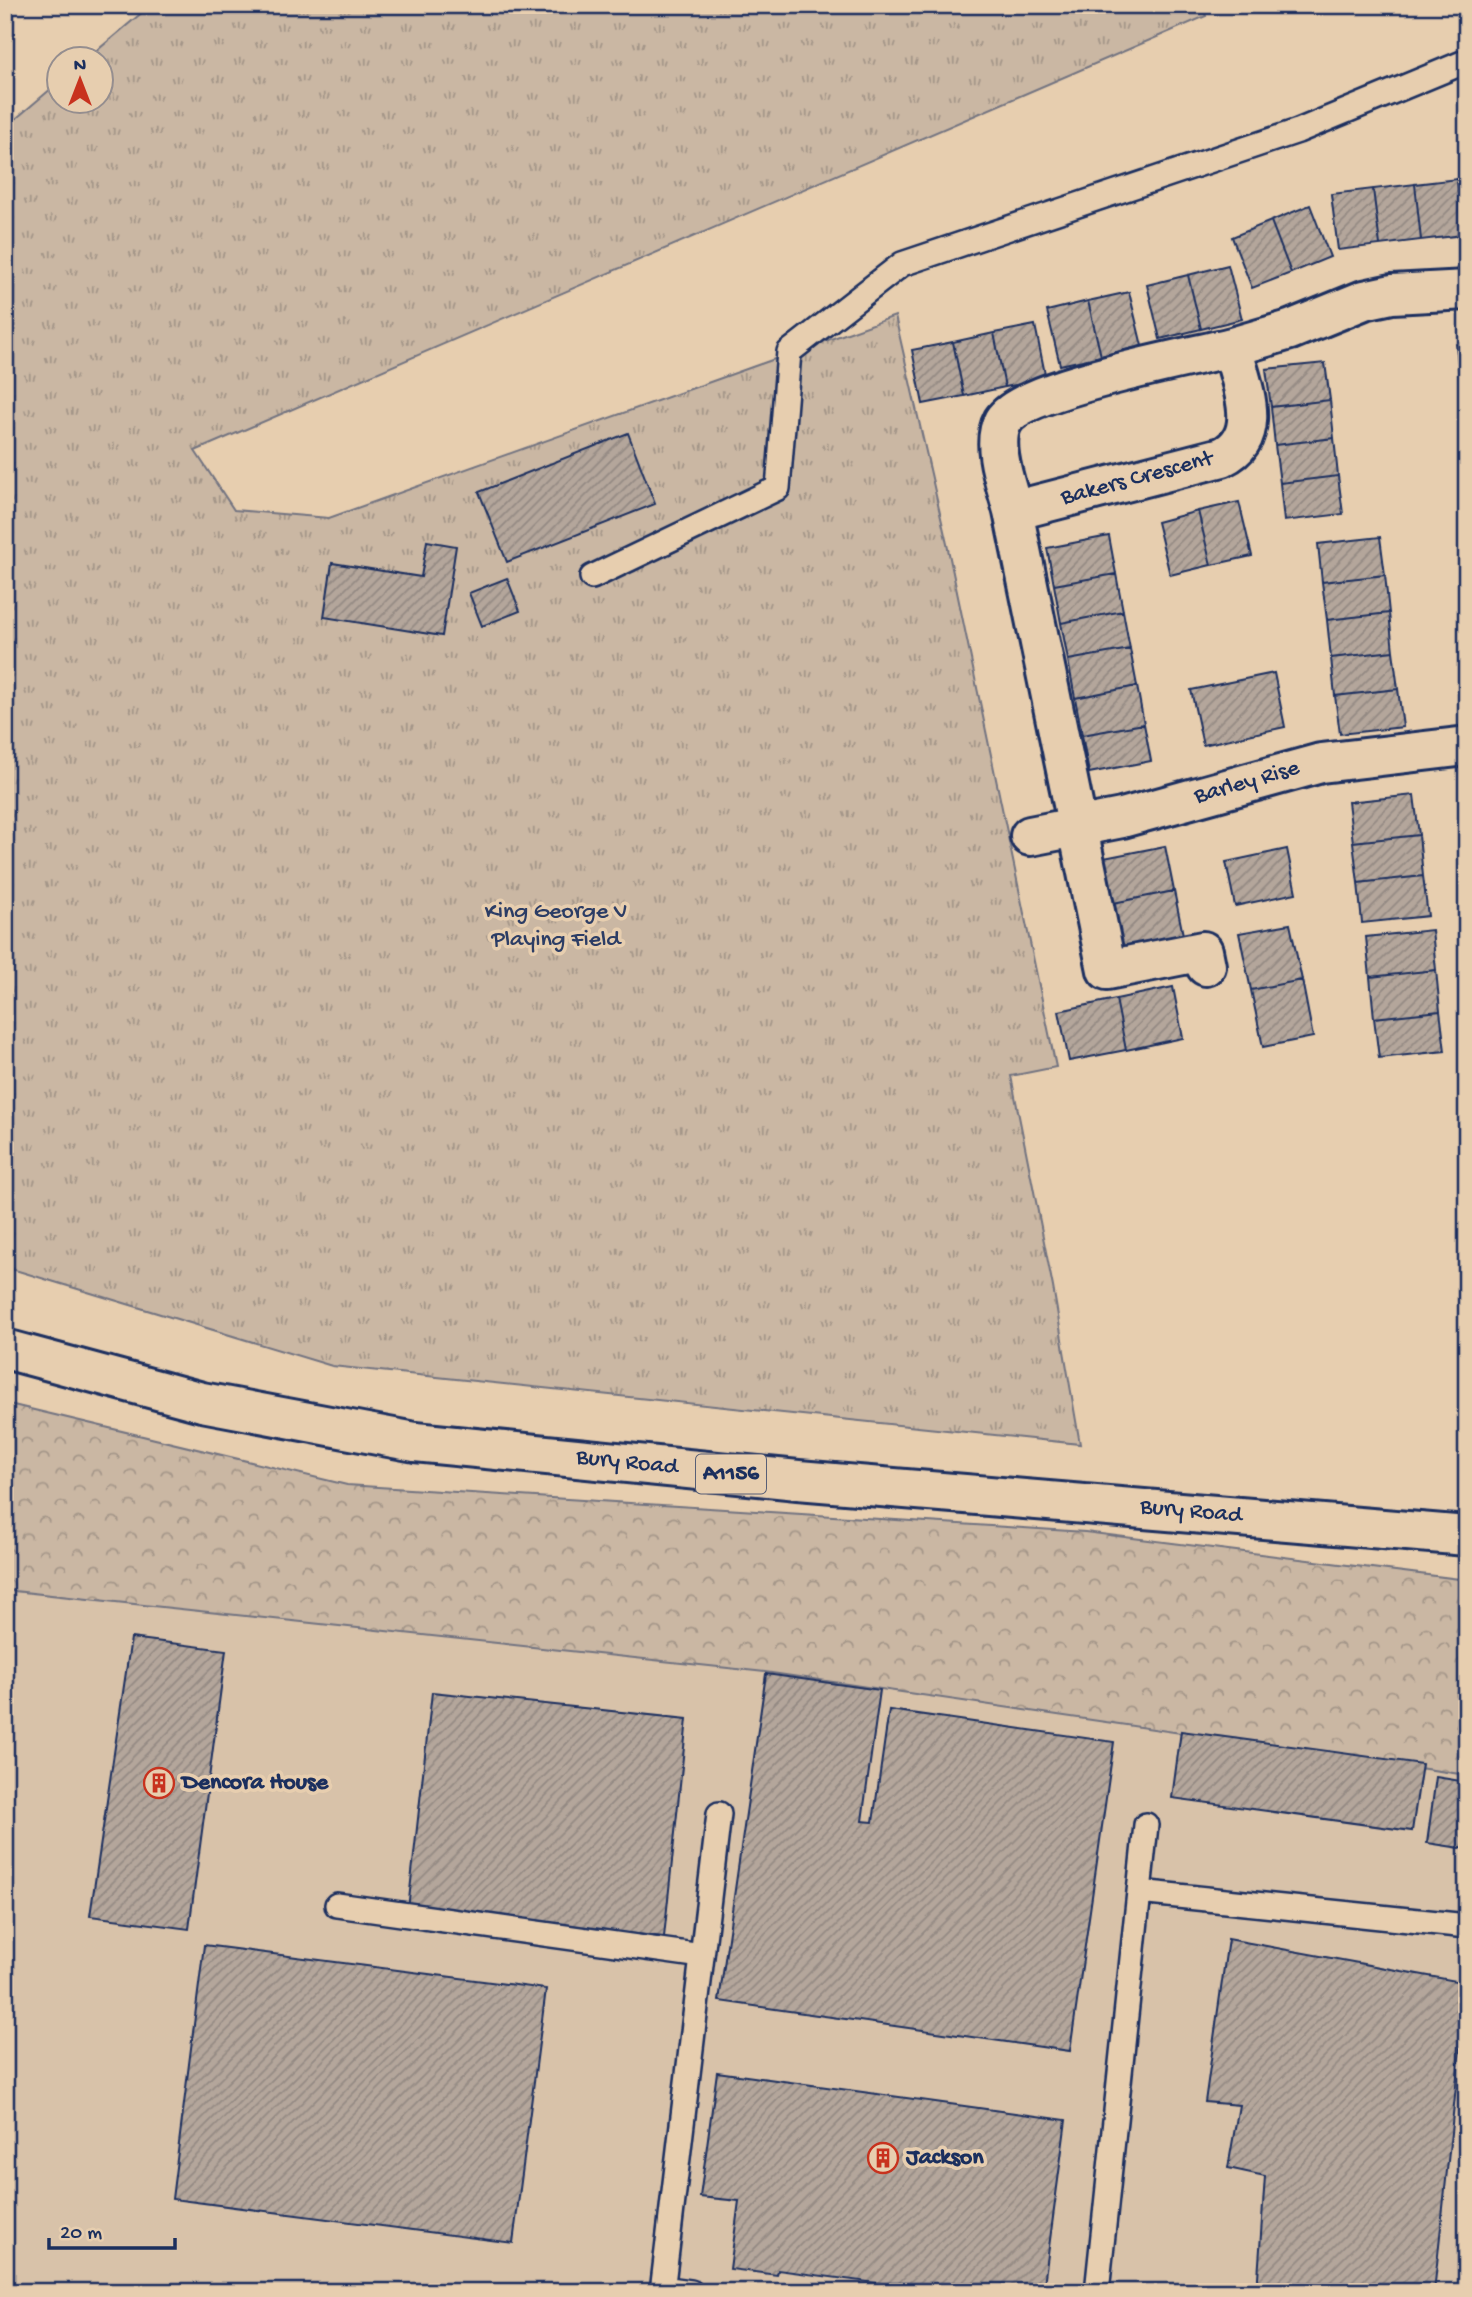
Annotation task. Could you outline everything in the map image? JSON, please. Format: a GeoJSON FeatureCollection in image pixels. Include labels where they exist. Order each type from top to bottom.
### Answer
{"type":"FeatureCollection","features":[{"type":"Feature","properties":{"kind":"street"},"geometry":{"type":"LineString","coordinates":[[1206,966],[1203,951],[1107,970],[1000,454],[1000,431],[1003,422],[1017,407],[1059,390],[1290,330],[1364,300],[1402,293],[1467,290]]}},
{"type":"Feature","properties":{"kind":"street","name":"Bakers Crescent"},"geometry":{"type":"LineString","coordinates":[[1013,511],[1222,457],[1237,450],[1247,433],[1248,419],[1232,347]]}},
{"type":"Feature","properties":{"kind":"street","name":"Barley Rise"},"geometry":{"type":"LineString","coordinates":[[1030,836],[1122,818],[1321,763],[1467,746]]}},
{"type":"Feature","properties":{"kind":"street","name":"Bury Road"},"geometry":{"type":"LineString","coordinates":[[5,1349],[202,1402],[415,1443],[812,1482],[1467,1536]]}},
{"type":"Feature","properties":{"kind":"lane"},"geometry":{"type":"LineString","coordinates":[[592,578],[778,488],[789,352],[902,264],[1298,131],[1467,61]]}},
{"type":"Feature","properties":{"kind":"lane"},"geometry":{"type":"LineString","coordinates":[[691,2292],[662,2290],[719,1814]]}},
{"type":"Feature","properties":{"kind":"lane"},"geometry":{"type":"LineString","coordinates":[[1097,2292],[1146,1825]]}},
{"type":"Feature","properties":{"kind":"lane"},"geometry":{"type":"LineString","coordinates":[[1139,1892],[1467,1926]]}},
{"type":"Feature","properties":{"kind":"lane"},"geometry":{"type":"LineString","coordinates":[[337,1905],[702,1956]]}},
{"type":"Feature","properties":{"kind":"shaded area"},"geometry":{"type":"Polygon","coordinates":[[[5,1590],[765,1672],[1467,1775],[1467,2292],[5,2292],[5,1590]]]}},
{"type":"Feature","properties":{"kind":"green space","name":"King George V Playing Field"},"geometry":{"type":"Polygon","coordinates":[[[151,5],[1202,5],[1206,16],[195,451],[234,510],[329,518],[895,316],[947,544],[1056,1067],[1011,1076],[1053,1287],[1080,1444],[332,1366],[5,1267],[5,128],[46,93],[46,116],[116,116],[116,46],[102,46],[151,5]]]}},
{"type":"Feature","properties":{"kind":"green space"},"geometry":{"type":"Polygon","coordinates":[[[5,1403],[347,1485],[1085,1532],[1467,1580],[1467,1775],[765,1672],[5,1590],[5,1403]]]}},
{"type":"Feature","properties":{"kind":"building"},"geometry":{"type":"Polygon","coordinates":[[[1467,178],[1467,234],[1463,235],[1457,179],[1467,178]]]}},
{"type":"Feature","properties":{"kind":"building"},"geometry":{"type":"Polygon","coordinates":[[[1457,179],[1463,235],[1421,240],[1415,184],[1457,179]]]}},
{"type":"Feature","properties":{"kind":"building"},"geometry":{"type":"Polygon","coordinates":[[[1415,184],[1421,240],[1380,245],[1373,189],[1415,184]]]}},
{"type":"Feature","properties":{"kind":"building"},"geometry":{"type":"Polygon","coordinates":[[[1373,189],[1380,245],[1338,250],[1331,194],[1373,189]]]}},
{"type":"Feature","properties":{"kind":"building"},"geometry":{"type":"Polygon","coordinates":[[[1310,205],[1330,257],[1291,273],[1271,221],[1310,205]]]}},
{"type":"Feature","properties":{"kind":"building"},"geometry":{"type":"Polygon","coordinates":[[[1271,221],[1291,273],[1252,288],[1232,237],[1271,221]]]}},
{"type":"Feature","properties":{"kind":"building"},"geometry":{"type":"Polygon","coordinates":[[[1228,265],[1242,319],[1201,329],[1188,275],[1228,265]]]}},
{"type":"Feature","properties":{"kind":"building"},"geometry":{"type":"Polygon","coordinates":[[[1188,275],[1201,329],[1160,339],[1147,285],[1188,275]]]}},
{"type":"Feature","properties":{"kind":"building"},"geometry":{"type":"Polygon","coordinates":[[[1129,292],[1142,346],[1101,356],[1088,301],[1129,292]]]}},
{"type":"Feature","properties":{"kind":"building"},"geometry":{"type":"Polygon","coordinates":[[[1088,301],[1101,356],[1060,365],[1047,311],[1088,301]]]}},
{"type":"Feature","properties":{"kind":"building"},"geometry":{"type":"Polygon","coordinates":[[[1035,325],[1046,379],[1005,387],[994,333],[1035,325]]]}},
{"type":"Feature","properties":{"kind":"building"},"geometry":{"type":"Polygon","coordinates":[[[994,333],[1005,387],[964,396],[953,342],[994,333]]]}},
{"type":"Feature","properties":{"kind":"building"},"geometry":{"type":"Polygon","coordinates":[[[953,342],[964,396],[923,404],[912,350],[953,342]]]}},
{"type":"Feature","properties":{"kind":"building"},"geometry":{"type":"Polygon","coordinates":[[[1467,342],[1467,381],[1460,382],[1456,344],[1467,342]]]}},
{"type":"Feature","properties":{"kind":"building"},"geometry":{"type":"Polygon","coordinates":[[[1325,363],[1330,400],[1271,407],[1266,369],[1325,363]]]}},
{"type":"Feature","properties":{"kind":"building"},"geometry":{"type":"Polygon","coordinates":[[[1467,381],[1467,419],[1464,419],[1460,382],[1467,381]]]}},
{"type":"Feature","properties":{"kind":"building"},"geometry":{"type":"Polygon","coordinates":[[[1330,400],[1334,438],[1275,445],[1271,407],[1330,400]]]}},
{"type":"Feature","properties":{"kind":"building"},"geometry":{"type":"Polygon","coordinates":[[[628,433],[655,504],[507,562],[479,492],[628,433]]]}},
{"type":"Feature","properties":{"kind":"building"},"geometry":{"type":"Polygon","coordinates":[[[1334,438],[1338,476],[1280,483],[1275,445],[1334,438]]]}},
{"type":"Feature","properties":{"kind":"building"},"geometry":{"type":"Polygon","coordinates":[[[1338,476],[1343,514],[1284,521],[1280,483],[1338,476]]]}},
{"type":"Feature","properties":{"kind":"building"},"geometry":{"type":"Polygon","coordinates":[[[1239,502],[1252,556],[1211,565],[1198,511],[1239,502]]]}},
{"type":"Feature","properties":{"kind":"building"},"geometry":{"type":"Polygon","coordinates":[[[1198,511],[1211,565],[1170,575],[1157,522],[1198,511]]]}},
{"type":"Feature","properties":{"kind":"building"},"geometry":{"type":"Polygon","coordinates":[[[1109,536],[1116,574],[1054,585],[1047,548],[1109,536]]]}},
{"type":"Feature","properties":{"kind":"building"},"geometry":{"type":"Polygon","coordinates":[[[1380,537],[1385,575],[1322,582],[1318,544],[1380,537]]]}},
{"type":"Feature","properties":{"kind":"building"},"geometry":{"type":"Polygon","coordinates":[[[427,541],[456,546],[442,636],[324,617],[332,563],[421,577],[427,541]]]}},
{"type":"Feature","properties":{"kind":"building"},"geometry":{"type":"Polygon","coordinates":[[[1116,574],[1123,611],[1061,623],[1054,585],[1116,574]]]}},
{"type":"Feature","properties":{"kind":"building"},"geometry":{"type":"Polygon","coordinates":[[[1385,575],[1389,613],[1327,620],[1322,582],[1385,575]]]}},
{"type":"Feature","properties":{"kind":"building"},"geometry":{"type":"Polygon","coordinates":[[[507,578],[520,611],[482,626],[469,593],[507,578]]]}},
{"type":"Feature","properties":{"kind":"building"},"geometry":{"type":"Polygon","coordinates":[[[1123,611],[1130,649],[1068,660],[1061,623],[1123,611]]]}},
{"type":"Feature","properties":{"kind":"building"},"geometry":{"type":"Polygon","coordinates":[[[1389,613],[1393,651],[1331,658],[1327,620],[1389,613]]]}},
{"type":"Feature","properties":{"kind":"building"},"geometry":{"type":"Polygon","coordinates":[[[1130,649],[1137,686],[1075,698],[1068,660],[1130,649]]]}},
{"type":"Feature","properties":{"kind":"building"},"geometry":{"type":"Polygon","coordinates":[[[1393,651],[1398,689],[1335,696],[1331,658],[1393,651]]]}},
{"type":"Feature","properties":{"kind":"building"},"geometry":{"type":"Polygon","coordinates":[[[1274,673],[1285,727],[1203,745],[1191,690],[1274,673]]]}},
{"type":"Feature","properties":{"kind":"building"},"geometry":{"type":"Polygon","coordinates":[[[1137,686],[1144,724],[1082,735],[1075,698],[1137,686]]]}},
{"type":"Feature","properties":{"kind":"building"},"geometry":{"type":"Polygon","coordinates":[[[1398,689],[1403,727],[1340,734],[1335,696],[1398,689]]]}},
{"type":"Feature","properties":{"kind":"building"},"geometry":{"type":"Polygon","coordinates":[[[1144,724],[1151,761],[1089,773],[1082,735],[1144,724]]]}},
{"type":"Feature","properties":{"kind":"building"},"geometry":{"type":"Polygon","coordinates":[[[1414,795],[1419,835],[1353,842],[1348,802],[1414,795]]]}},
{"type":"Feature","properties":{"kind":"building"},"geometry":{"type":"Polygon","coordinates":[[[1419,835],[1423,876],[1358,883],[1353,842],[1419,835]]]}},
{"type":"Feature","properties":{"kind":"building"},"geometry":{"type":"Polygon","coordinates":[[[1165,846],[1174,891],[1113,903],[1104,858],[1165,846]]]}},
{"type":"Feature","properties":{"kind":"building"},"geometry":{"type":"Polygon","coordinates":[[[1287,849],[1296,893],[1235,906],[1226,862],[1287,849]]]}},
{"type":"Feature","properties":{"kind":"building"},"geometry":{"type":"Polygon","coordinates":[[[1423,876],[1428,916],[1362,923],[1358,883],[1423,876]]]}},
{"type":"Feature","properties":{"kind":"building"},"geometry":{"type":"Polygon","coordinates":[[[1174,891],[1183,935],[1122,947],[1113,903],[1174,891]]]}},
{"type":"Feature","properties":{"kind":"building"},"geometry":{"type":"Polygon","coordinates":[[[1290,924],[1302,980],[1251,990],[1239,933],[1290,924]]]}},
{"type":"Feature","properties":{"kind":"building"},"geometry":{"type":"Polygon","coordinates":[[[1432,930],[1436,970],[1370,977],[1366,937],[1432,930]]]}},
{"type":"Feature","properties":{"kind":"building"},"geometry":{"type":"Polygon","coordinates":[[[1436,970],[1440,1011],[1374,1018],[1370,977],[1436,970]]]}},
{"type":"Feature","properties":{"kind":"building"},"geometry":{"type":"Polygon","coordinates":[[[1302,980],[1313,1037],[1263,1047],[1251,990],[1302,980]]]}},
{"type":"Feature","properties":{"kind":"building"},"geometry":{"type":"Polygon","coordinates":[[[1173,987],[1183,1038],[1126,1050],[1116,999],[1173,987]]]}},
{"type":"Feature","properties":{"kind":"building"},"geometry":{"type":"Polygon","coordinates":[[[1116,999],[1126,1050],[1069,1061],[1059,1011],[1116,999]]]}},
{"type":"Feature","properties":{"kind":"building"},"geometry":{"type":"Polygon","coordinates":[[[1440,1011],[1445,1051],[1379,1058],[1374,1018],[1440,1011]]]}},
{"type":"Feature","properties":{"kind":"building","name":"Dencora House"},"geometry":{"type":"Polygon","coordinates":[[[131,1638],[226,1650],[189,1929],[90,1916],[131,1638]]]}},
{"type":"Feature","properties":{"kind":"building"},"geometry":{"type":"Polygon","coordinates":[[[766,1674],[880,1690],[862,1821],[873,1822],[889,1710],[1114,1742],[1070,2051],[719,2001],[766,1674]]]}},
{"type":"Feature","properties":{"kind":"building"},"geometry":{"type":"Polygon","coordinates":[[[432,1692],[687,1719],[664,1937],[408,1909],[432,1692]]]}},
{"type":"Feature","properties":{"kind":"building"},"geometry":{"type":"Polygon","coordinates":[[[1181,1731],[1422,1764],[1412,1831],[1172,1798],[1181,1731]]]}},
{"type":"Feature","properties":{"kind":"building"},"geometry":{"type":"Polygon","coordinates":[[[1436,1777],[1467,1782],[1467,1849],[1427,1843],[1436,1777]]]}},
{"type":"Feature","properties":{"kind":"building"},"geometry":{"type":"Polygon","coordinates":[[[1228,1939],[1467,1983],[1434,2292],[1257,2292],[1265,2176],[1228,2168],[1239,2105],[1205,2102],[1228,1939]]]}},
{"type":"Feature","properties":{"kind":"building"},"geometry":{"type":"Polygon","coordinates":[[[204,1945],[546,1989],[513,2243],[172,2199],[204,1945]]]}},
{"type":"Feature","properties":{"kind":"building","name":"Jackson"},"geometry":{"type":"Polygon","coordinates":[[[717,2072],[1066,2120],[1043,2292],[901,2292],[898,2291],[899,2286],[778,2270],[777,2275],[730,2269],[739,2201],[700,2197],[717,2072]]]}},
{"type":"Feature","properties":{"kind":"place","name":"Dencora House"},"geometry":{"type":"Point","coordinates":[159,1783]}},
{"type":"Feature","properties":{"kind":"place","name":"Jackson"},"geometry":{"type":"Point","coordinates":[883,2158]}}]}
